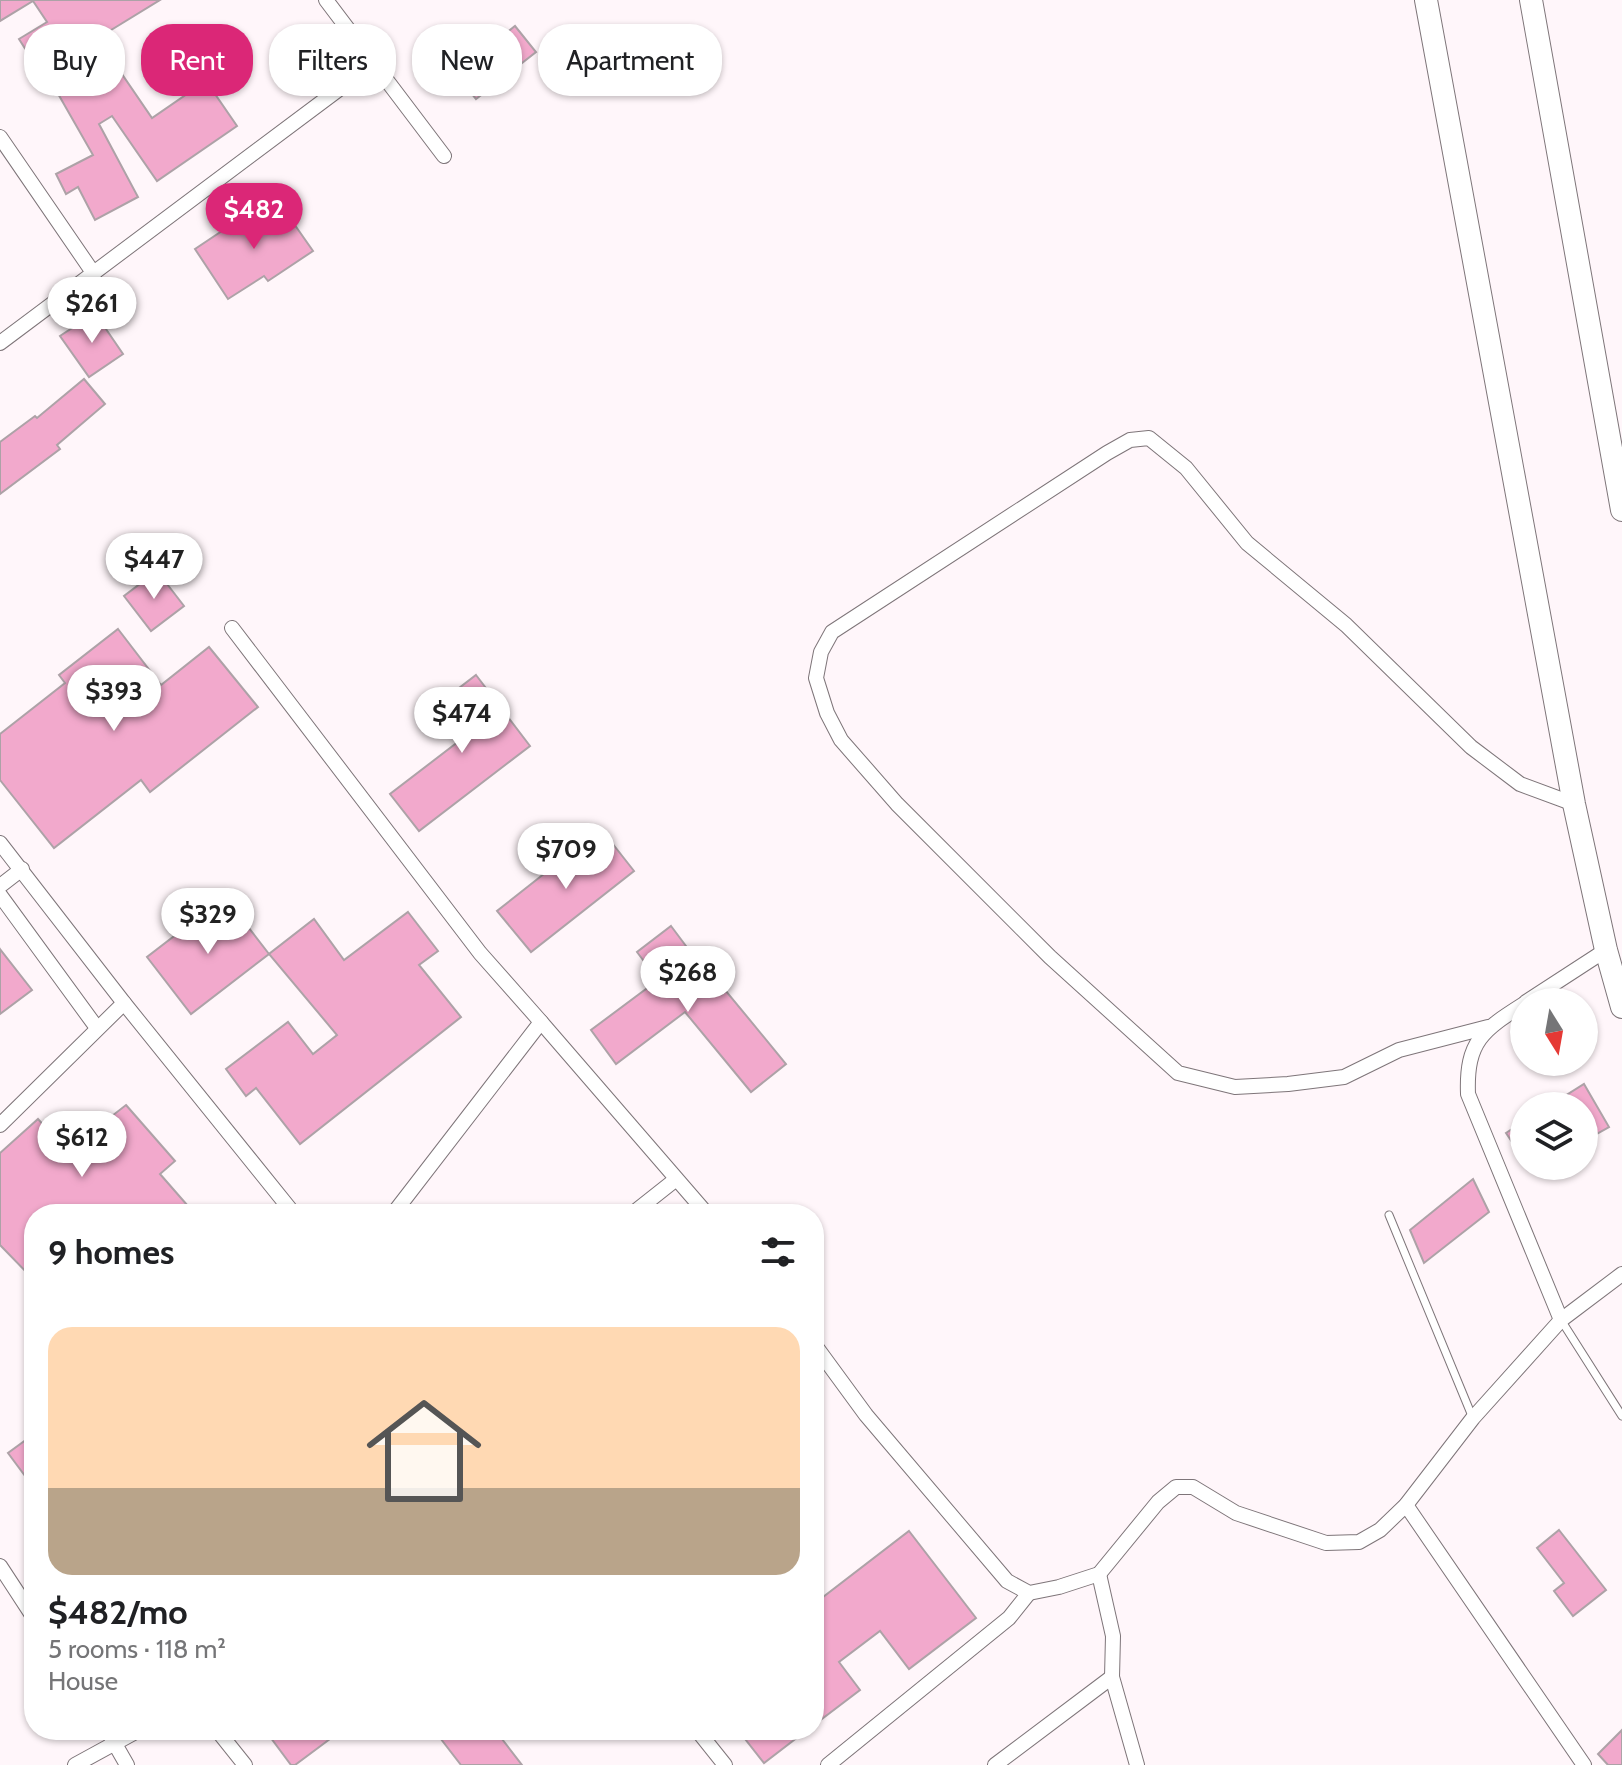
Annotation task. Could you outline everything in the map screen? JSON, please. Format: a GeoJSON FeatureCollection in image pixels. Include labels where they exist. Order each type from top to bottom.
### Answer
{"type":"FeatureCollection","features":[{"type":"Feature","properties":{"kind":"highway"},"geometry":{"type":"LineString","coordinates":[[1426,0],[1574,804],[1606,950],[1622,1007]]}},
{"type":"Feature","properties":{"kind":"highway"},"geometry":{"type":"LineString","coordinates":[[1531,0],[1622,510]]}},
{"type":"Feature","properties":{"kind":"street"},"geometry":{"type":"LineString","coordinates":[[326,0],[344,24]]}},
{"type":"Feature","properties":{"kind":"street"},"geometry":{"type":"LineString","coordinates":[[396,92],[444,156]]}},
{"type":"Feature","properties":{"kind":"street"},"geometry":{"type":"LineString","coordinates":[[0,343],[330,96]]}},
{"type":"Feature","properties":{"kind":"street"},"geometry":{"type":"LineString","coordinates":[[0,137],[94,274]]}},
{"type":"Feature","properties":{"kind":"street"},"geometry":{"type":"LineString","coordinates":[[1510,1013],[1488,1027],[1399,1050],[1344,1077],[1235,1087],[1178,1073],[1039,946],[897,804],[841,740],[827,713],[816,678],[821,652],[832,632],[1107,453],[1130,440],[1149,438],[1186,468],[1247,543],[1346,625],[1471,747],[1520,784],[1574,804]]}},
{"type":"Feature","properties":{"kind":"street"},"geometry":{"type":"LineString","coordinates":[[232,628],[480,953],[698,1204]]}},
{"type":"Feature","properties":{"kind":"street"},"geometry":{"type":"LineString","coordinates":[[0,843],[286,1204]]}},
{"type":"Feature","properties":{"kind":"street"},"geometry":{"type":"LineString","coordinates":[[0,886],[22,869]]}},
{"type":"Feature","properties":{"kind":"street"},"geometry":{"type":"LineString","coordinates":[[0,895],[97,1028]]}},
{"type":"Feature","properties":{"kind":"street"},"geometry":{"type":"LineString","coordinates":[[1548,988],[1606,950]]}},
{"type":"Feature","properties":{"kind":"street"},"geometry":{"type":"LineString","coordinates":[[0,1125],[124,1003]]}},
{"type":"Feature","properties":{"kind":"street"},"geometry":{"type":"LineString","coordinates":[[401,1204],[541,1022]]}},
{"type":"Feature","properties":{"kind":"street"},"geometry":{"type":"LineString","coordinates":[[1488,1027],[1474,1047],[1467,1073],[1468,1094],[1561,1320]]}},
{"type":"Feature","properties":{"kind":"street"},"geometry":{"type":"LineString","coordinates":[[645,1204],[675,1180]]}},
{"type":"Feature","properties":{"kind":"street"},"geometry":{"type":"LineString","coordinates":[[824,1358],[866,1415],[996,1569],[1007,1581],[1029,1593],[1099,1574],[1158,1502],[1176,1487],[1193,1487],[1236,1513],[1326,1543],[1359,1542],[1380,1530],[1406,1505],[1473,1418],[1561,1320],[1622,1274]]}},
{"type":"Feature","properties":{"kind":"street"},"geometry":{"type":"LineString","coordinates":[[1406,1505],[1584,1765]]}},
{"type":"Feature","properties":{"kind":"street"},"geometry":{"type":"LineString","coordinates":[[0,1566],[24,1603]]}},
{"type":"Feature","properties":{"kind":"street"},"geometry":{"type":"LineString","coordinates":[[1099,1574],[1113,1636],[1112,1677],[1137,1765]]}},
{"type":"Feature","properties":{"kind":"street"},"geometry":{"type":"LineString","coordinates":[[828,1765],[1009,1618],[1029,1593]]}},
{"type":"Feature","properties":{"kind":"street"},"geometry":{"type":"LineString","coordinates":[[995,1765],[1112,1677]]}},
{"type":"Feature","properties":{"kind":"street"},"geometry":{"type":"LineString","coordinates":[[75,1765],[106,1740]]}},
{"type":"Feature","properties":{"kind":"street"},"geometry":{"type":"LineString","coordinates":[[113,1740],[127,1765]]}},
{"type":"Feature","properties":{"kind":"street"},"geometry":{"type":"LineString","coordinates":[[225,1740],[245,1765]]}},
{"type":"Feature","properties":{"kind":"street"},"geometry":{"type":"LineString","coordinates":[[705,1740],[725,1765]]}},
{"type":"Feature","properties":{"kind":"lane"},"geometry":{"type":"LineString","coordinates":[[1389,1215],[1473,1418]]}},
{"type":"Feature","properties":{"kind":"lane"},"geometry":{"type":"LineString","coordinates":[[1561,1320],[1622,1416]]}},
{"type":"Feature","properties":{"kind":"building"},"geometry":{"type":"Polygon","coordinates":[[[0,0],[160,0],[121,24],[44,24],[47,22],[33,1],[0,21],[0,0]]]}},
{"type":"Feature","properties":{"kind":"building"},"geometry":{"type":"Polygon","coordinates":[[[522,35],[536,52],[522,63],[522,35]]]}},
{"type":"Feature","properties":{"kind":"building"},"geometry":{"type":"Polygon","coordinates":[[[125,78],[152,118],[184,96],[216,96],[237,126],[157,181],[112,116],[99,124],[138,197],[95,220],[78,187],[66,194],[56,174],[93,155],[59,96],[125,96],[125,78]]]}},
{"type":"Feature","properties":{"kind":"building"},"geometry":{"type":"Polygon","coordinates":[[[278,201],[313,251],[268,281],[264,276],[228,299],[195,249],[228,227],[231,233],[278,201]]]}},
{"type":"Feature","properties":{"kind":"building"},"geometry":{"type":"Polygon","coordinates":[[[95,313],[123,354],[89,377],[60,336],[95,313]]]}},
{"type":"Feature","properties":{"kind":"building"},"geometry":{"type":"Polygon","coordinates":[[[84,379],[105,404],[57,445],[60,449],[0,494],[0,442],[35,416],[37,418],[84,379]]]}},
{"type":"Feature","properties":{"kind":"building"},"geometry":{"type":"Polygon","coordinates":[[[157,571],[184,606],[151,631],[124,596],[157,571]]]}},
{"type":"Feature","properties":{"kind":"building"},"geometry":{"type":"Polygon","coordinates":[[[118,629],[161,685],[209,647],[258,707],[150,792],[141,780],[54,848],[0,780],[0,734],[65,683],[59,675],[118,629]]]}},
{"type":"Feature","properties":{"kind":"building"},"geometry":{"type":"Polygon","coordinates":[[[476,675],[530,746],[419,831],[390,794],[463,738],[437,705],[476,675]]]}},
{"type":"Feature","properties":{"kind":"building"},"geometry":{"type":"Polygon","coordinates":[[[601,829],[634,871],[531,952],[497,911],[601,829]]]}},
{"type":"Feature","properties":{"kind":"building"},"geometry":{"type":"Polygon","coordinates":[[[225,897],[269,954],[191,1014],[147,957],[225,897]]]}},
{"type":"Feature","properties":{"kind":"building"},"geometry":{"type":"Polygon","coordinates":[[[408,912],[438,951],[419,965],[461,1017],[300,1144],[256,1088],[246,1096],[226,1069],[288,1022],[313,1054],[337,1035],[269,954],[314,919],[344,960],[408,912]]]}},
{"type":"Feature","properties":{"kind":"building"},"geometry":{"type":"Polygon","coordinates":[[[671,926],[722,994],[726,991],[786,1064],[751,1092],[685,1012],[616,1064],[591,1030],[658,980],[637,952],[671,926]]]}},
{"type":"Feature","properties":{"kind":"building"},"geometry":{"type":"Polygon","coordinates":[[[0,949],[32,990],[0,1014],[0,949]]]}},
{"type":"Feature","properties":{"kind":"building"},"geometry":{"type":"Polygon","coordinates":[[[1584,1084],[1589,1092],[1571,1092],[1584,1084]]]}},
{"type":"Feature","properties":{"kind":"building"},"geometry":{"type":"Polygon","coordinates":[[[126,1105],[175,1161],[160,1174],[186,1204],[24,1204],[24,1270],[0,1245],[0,1153],[38,1119],[67,1151],[126,1105]]]}},
{"type":"Feature","properties":{"kind":"building"},"geometry":{"type":"Polygon","coordinates":[[[1598,1108],[1609,1127],[1598,1133],[1598,1108]]]}},
{"type":"Feature","properties":{"kind":"building"},"geometry":{"type":"Polygon","coordinates":[[[1473,1179],[1489,1212],[1424,1263],[1410,1230],[1473,1179]]]}},
{"type":"Feature","properties":{"kind":"building"},"geometry":{"type":"Polygon","coordinates":[[[24,1441],[24,1475],[8,1453],[24,1441]]]}},
{"type":"Feature","properties":{"kind":"building"},"geometry":{"type":"Polygon","coordinates":[[[1559,1530],[1606,1590],[1573,1616],[1554,1591],[1564,1583],[1537,1548],[1559,1530]]]}},
{"type":"Feature","properties":{"kind":"building"},"geometry":{"type":"Polygon","coordinates":[[[909,1531],[976,1618],[909,1669],[880,1631],[839,1662],[860,1690],[824,1717],[824,1596],[909,1531]]]}},
{"type":"Feature","properties":{"kind":"building"},"geometry":{"type":"Polygon","coordinates":[[[1622,1730],[1622,1765],[1608,1765],[1598,1754],[1622,1730]]]}},
{"type":"Feature","properties":{"kind":"building"},"geometry":{"type":"Polygon","coordinates":[[[272,1740],[329,1740],[295,1765],[291,1765],[272,1740]]]}},
{"type":"Feature","properties":{"kind":"building"},"geometry":{"type":"Polygon","coordinates":[[[442,1740],[503,1740],[522,1765],[461,1765],[442,1740]]]}},
{"type":"Feature","properties":{"kind":"building"},"geometry":{"type":"Polygon","coordinates":[[[746,1740],[794,1740],[764,1763],[746,1740]]]}}]}
